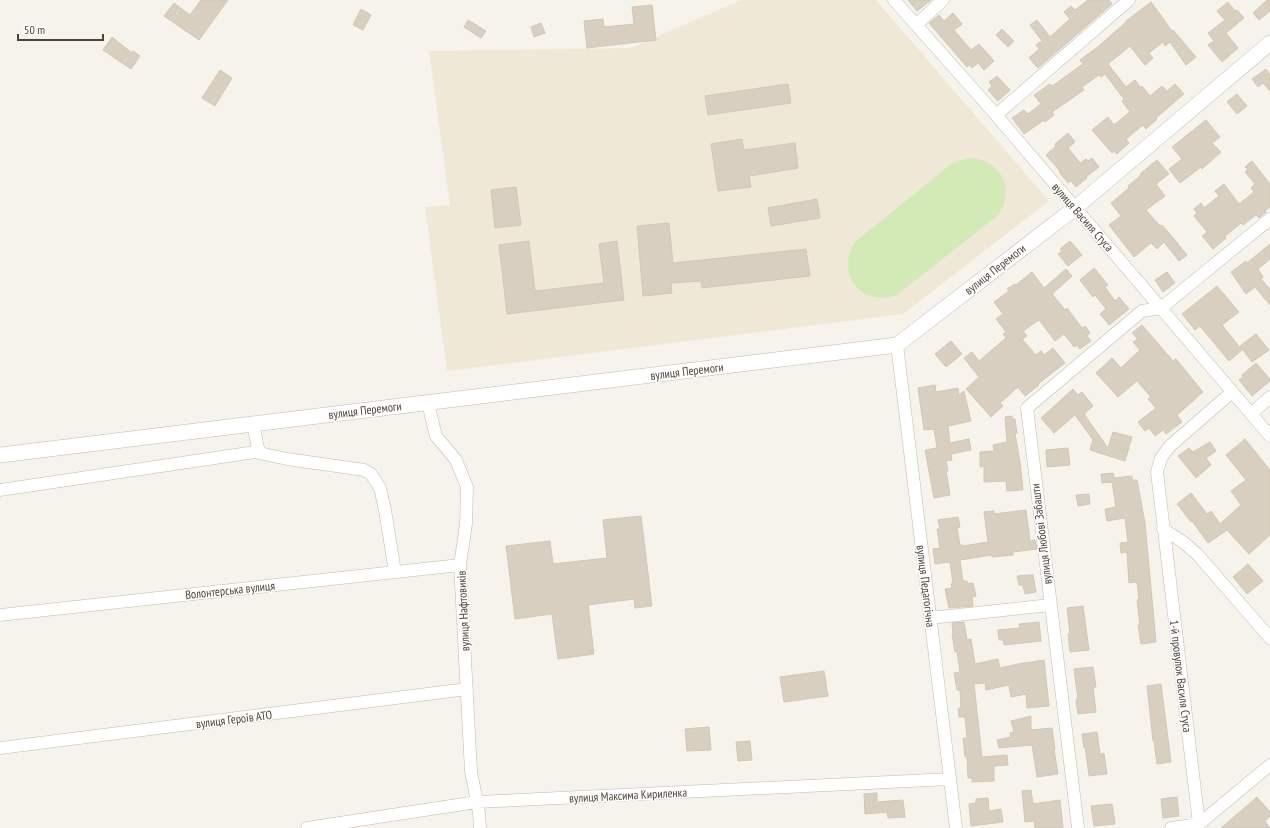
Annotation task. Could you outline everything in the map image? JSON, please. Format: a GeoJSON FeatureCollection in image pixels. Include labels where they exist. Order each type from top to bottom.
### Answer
{"type":"FeatureCollection","features":[{"type":"Feature","properties":{"kind":"street","name":"вулиця Василя Стуса"},"geometry":{"type":"LineString","coordinates":[[894,0],[917,24],[996,115],[1270,436]]}},
{"type":"Feature","properties":{"kind":"street"},"geometry":{"type":"LineString","coordinates":[[917,24],[943,0]]}},
{"type":"Feature","properties":{"kind":"street"},"geometry":{"type":"LineString","coordinates":[[996,115],[1129,0]]}},
{"type":"Feature","properties":{"kind":"street","name":"вулиця Перемоги"},"geometry":{"type":"LineString","coordinates":[[0,455],[897,345],[1075,208],[1270,42]]}},
{"type":"Feature","properties":{"kind":"street"},"geometry":{"type":"LineString","coordinates":[[1161,308],[1270,219]]}},
{"type":"Feature","properties":{"kind":"street","name":"вулиця Любові Забашти"},"geometry":{"type":"LineString","coordinates":[[1078,828],[1027,408],[1142,311],[1161,308]]}},
{"type":"Feature","properties":{"kind":"street","name":"вулиця Педагогічна"},"geometry":{"type":"LineString","coordinates":[[897,345],[956,828]]}},
{"type":"Feature","properties":{"kind":"street","name":"1-й провулок Василя Стуса"},"geometry":{"type":"LineString","coordinates":[[1199,824],[1157,472],[1161,458],[1170,446],[1232,392]]}},
{"type":"Feature","properties":{"kind":"street"},"geometry":{"type":"LineString","coordinates":[[1251,414],[1270,397]]}},
{"type":"Feature","properties":{"kind":"street","name":"вулиця Нафтовиків"},"geometry":{"type":"LineString","coordinates":[[428,403],[436,436],[456,460],[467,487],[466,524],[460,565],[471,771],[480,828]]}},
{"type":"Feature","properties":{"kind":"street"},"geometry":{"type":"LineString","coordinates":[[253,424],[258,448],[255,452]]}},
{"type":"Feature","properties":{"kind":"street"},"geometry":{"type":"LineString","coordinates":[[0,490],[255,452],[287,459],[364,470],[371,474],[380,488],[395,572]]}},
{"type":"Feature","properties":{"kind":"street"},"geometry":{"type":"LineString","coordinates":[[1163,529],[1197,554],[1270,638]]}},
{"type":"Feature","properties":{"kind":"street","name":"Волонтерська вулиця"},"geometry":{"type":"LineString","coordinates":[[0,615],[460,565]]}},
{"type":"Feature","properties":{"kind":"street"},"geometry":{"type":"LineString","coordinates":[[930,618],[1050,605]]}},
{"type":"Feature","properties":{"kind":"street","name":"вулиця Героїв АТО"},"geometry":{"type":"LineString","coordinates":[[0,748],[467,689]]}},
{"type":"Feature","properties":{"kind":"street"},"geometry":{"type":"LineString","coordinates":[[1171,828],[1199,824],[1270,765]]}},
{"type":"Feature","properties":{"kind":"street","name":"вулиця Максима Кириленка"},"geometry":{"type":"LineString","coordinates":[[307,828],[477,802],[950,779]]}},
{"type":"Feature","properties":{"kind":"shaded area"},"geometry":{"type":"Polygon","coordinates":[[[741,0],[876,0],[1049,201],[903,314],[447,371],[425,207],[450,205],[429,51],[631,48],[741,0]]]}},
{"type":"Feature","properties":{"kind":"green space"},"geometry":{"type":"Polygon","coordinates":[[[972,158],[991,165],[1003,178],[1005,196],[1003,205],[998,215],[897,295],[884,298],[872,297],[863,292],[855,285],[850,276],[848,265],[850,254],[855,242],[950,165],[957,161],[972,158]]]}},
{"type":"Feature","properties":{"kind":"building"},"geometry":{"type":"Polygon","coordinates":[[[201,0],[228,0],[199,40],[164,16],[174,3],[190,15],[201,0]]]}},
{"type":"Feature","properties":{"kind":"building"},"geometry":{"type":"Polygon","coordinates":[[[908,0],[931,0],[917,11],[908,0]]]}},
{"type":"Feature","properties":{"kind":"building"},"geometry":{"type":"Polygon","coordinates":[[[1088,0],[1109,0],[1112,4],[1038,68],[1029,58],[1039,49],[1036,45],[1042,41],[1030,25],[1037,20],[1050,37],[1070,19],[1064,12],[1071,6],[1075,10],[1088,0]]]}},
{"type":"Feature","properties":{"kind":"building"},"geometry":{"type":"Polygon","coordinates":[[[1267,0],[1270,0],[1270,11],[1259,20],[1253,13],[1267,0]]]}},
{"type":"Feature","properties":{"kind":"building"},"geometry":{"type":"Polygon","coordinates":[[[1151,2],[1172,31],[1173,30],[1196,57],[1186,65],[1170,42],[1165,46],[1163,42],[1149,53],[1153,58],[1145,65],[1130,46],[1108,64],[1126,87],[1135,80],[1150,96],[1162,86],[1167,91],[1175,84],[1184,94],[1156,118],[1157,119],[1146,129],[1143,125],[1126,139],[1129,143],[1117,154],[1114,151],[1112,153],[1092,130],[1108,117],[1114,125],[1130,112],[1122,101],[1124,99],[1105,74],[1101,77],[1099,75],[1082,87],[1084,90],[1052,112],[1054,115],[1024,134],[1012,118],[1024,110],[1028,114],[1041,104],[1034,95],[1050,84],[1052,86],[1083,64],[1080,60],[1151,2]]]}},
{"type":"Feature","properties":{"kind":"building"},"geometry":{"type":"Polygon","coordinates":[[[1228,2],[1235,11],[1237,10],[1244,18],[1226,33],[1238,48],[1222,62],[1208,45],[1214,41],[1208,33],[1225,20],[1217,11],[1228,2]]]}},
{"type":"Feature","properties":{"kind":"building"},"geometry":{"type":"Polygon","coordinates":[[[652,5],[656,40],[587,48],[584,21],[603,19],[604,27],[634,24],[632,7],[652,5]]]}},
{"type":"Feature","properties":{"kind":"building"},"geometry":{"type":"Polygon","coordinates":[[[361,9],[371,15],[363,30],[353,25],[361,9]]]}},
{"type":"Feature","properties":{"kind":"building"},"geometry":{"type":"Polygon","coordinates":[[[953,13],[962,24],[954,30],[971,50],[979,44],[994,61],[984,70],[978,63],[972,68],[970,65],[967,67],[929,23],[939,15],[944,21],[953,13]]]}},
{"type":"Feature","properties":{"kind":"building"},"geometry":{"type":"Polygon","coordinates":[[[468,20],[486,31],[481,38],[464,27],[468,20]]]}},
{"type":"Feature","properties":{"kind":"building"},"geometry":{"type":"Polygon","coordinates":[[[541,23],[545,33],[534,37],[531,27],[541,23]]]}},
{"type":"Feature","properties":{"kind":"building"},"geometry":{"type":"Polygon","coordinates":[[[1002,29],[1014,41],[1008,47],[996,35],[1002,29]]]}},
{"type":"Feature","properties":{"kind":"building"},"geometry":{"type":"Polygon","coordinates":[[[112,37],[132,53],[133,51],[140,56],[131,69],[103,50],[112,37]]]}},
{"type":"Feature","properties":{"kind":"building"},"geometry":{"type":"Polygon","coordinates":[[[1266,69],[1270,75],[1270,91],[1263,83],[1258,87],[1252,79],[1266,69]]]}},
{"type":"Feature","properties":{"kind":"building"},"geometry":{"type":"Polygon","coordinates":[[[220,70],[232,78],[215,106],[202,98],[220,70]]]}},
{"type":"Feature","properties":{"kind":"building"},"geometry":{"type":"Polygon","coordinates":[[[997,76],[1010,90],[998,101],[988,90],[992,86],[989,82],[997,76]]]}},
{"type":"Feature","properties":{"kind":"building"},"geometry":{"type":"Polygon","coordinates":[[[788,84],[791,103],[708,115],[705,96],[788,84]]]}},
{"type":"Feature","properties":{"kind":"building"},"geometry":{"type":"Polygon","coordinates":[[[1237,94],[1247,106],[1237,114],[1227,102],[1237,94]]]}},
{"type":"Feature","properties":{"kind":"building"},"geometry":{"type":"Polygon","coordinates":[[[1206,120],[1220,137],[1212,143],[1221,152],[1202,169],[1201,167],[1180,183],[1169,169],[1182,159],[1172,147],[1206,120]]]}},
{"type":"Feature","properties":{"kind":"building"},"geometry":{"type":"Polygon","coordinates":[[[1068,133],[1075,142],[1068,148],[1080,163],[1086,159],[1088,161],[1092,158],[1099,167],[1076,187],[1071,181],[1068,183],[1046,155],[1056,146],[1055,144],[1068,133]]]}},
{"type":"Feature","properties":{"kind":"building"},"geometry":{"type":"Polygon","coordinates":[[[742,139],[744,150],[795,143],[798,168],[749,176],[751,187],[718,191],[711,144],[742,139]]]}},
{"type":"Feature","properties":{"kind":"building"},"geometry":{"type":"Polygon","coordinates":[[[1157,160],[1169,174],[1156,184],[1165,196],[1146,210],[1160,226],[1162,225],[1187,255],[1179,261],[1164,242],[1157,249],[1151,243],[1134,257],[1109,225],[1121,216],[1111,203],[1129,188],[1128,186],[1141,175],[1140,174],[1157,160]]]}},
{"type":"Feature","properties":{"kind":"building"},"geometry":{"type":"Polygon","coordinates":[[[1252,161],[1270,184],[1270,207],[1259,218],[1256,215],[1243,225],[1241,223],[1225,236],[1226,238],[1213,249],[1202,236],[1207,232],[1194,216],[1197,213],[1194,209],[1201,203],[1204,208],[1219,196],[1215,191],[1224,184],[1239,204],[1254,192],[1251,188],[1255,184],[1245,172],[1248,169],[1245,167],[1252,161]]]}},
{"type":"Feature","properties":{"kind":"building"},"geometry":{"type":"Polygon","coordinates":[[[516,187],[521,225],[495,228],[491,190],[516,187]]]}},
{"type":"Feature","properties":{"kind":"building"},"geometry":{"type":"Polygon","coordinates":[[[817,199],[820,218],[771,226],[768,208],[817,199]]]}},
{"type":"Feature","properties":{"kind":"building"},"geometry":{"type":"Polygon","coordinates":[[[669,223],[673,263],[806,249],[810,276],[702,288],[701,281],[671,283],[672,293],[643,296],[637,226],[669,223]]]}},
{"type":"Feature","properties":{"kind":"building"},"geometry":{"type":"Polygon","coordinates":[[[529,241],[535,291],[604,283],[599,244],[617,241],[624,300],[507,314],[499,245],[529,241]]]}},
{"type":"Feature","properties":{"kind":"building"},"geometry":{"type":"Polygon","coordinates":[[[1070,241],[1082,255],[1068,266],[1058,254],[1062,252],[1060,249],[1070,241]]]}},
{"type":"Feature","properties":{"kind":"building"},"geometry":{"type":"Polygon","coordinates":[[[1270,244],[1270,259],[1258,269],[1263,277],[1261,279],[1270,289],[1270,305],[1255,287],[1246,294],[1231,272],[1246,261],[1247,263],[1270,244]]]}},
{"type":"Feature","properties":{"kind":"building"},"geometry":{"type":"Polygon","coordinates":[[[1094,268],[1108,285],[1105,287],[1115,301],[1119,297],[1129,309],[1109,325],[1100,314],[1106,309],[1095,295],[1093,297],[1080,280],[1094,268]]]}},
{"type":"Feature","properties":{"kind":"building"},"geometry":{"type":"Polygon","coordinates":[[[1066,269],[1072,276],[1052,294],[1065,310],[1067,308],[1082,328],[1085,326],[1090,333],[1087,336],[1091,341],[1080,349],[1077,345],[1074,347],[1064,334],[1055,341],[1039,320],[1023,331],[1027,336],[1022,339],[1036,355],[1041,351],[1044,355],[1053,348],[1065,363],[1025,396],[1018,387],[1000,403],[1003,406],[991,417],[966,389],[979,377],[964,358],[972,352],[979,361],[1006,338],[1003,334],[1006,332],[996,319],[1003,314],[994,302],[1009,291],[1007,289],[1015,284],[1016,285],[1032,272],[1044,288],[1066,269]]]}},
{"type":"Feature","properties":{"kind":"building"},"geometry":{"type":"Polygon","coordinates":[[[1167,272],[1175,283],[1163,292],[1155,280],[1167,272]]]}},
{"type":"Feature","properties":{"kind":"building"},"geometry":{"type":"Polygon","coordinates":[[[1217,286],[1239,312],[1222,325],[1242,350],[1229,361],[1200,326],[1195,330],[1182,314],[1217,286]]]}},
{"type":"Feature","properties":{"kind":"building"},"geometry":{"type":"Polygon","coordinates":[[[1142,325],[1173,361],[1176,359],[1203,392],[1177,415],[1182,422],[1166,434],[1163,430],[1155,436],[1149,428],[1145,431],[1138,422],[1156,408],[1148,399],[1151,397],[1137,381],[1118,397],[1096,373],[1112,358],[1121,368],[1140,350],[1133,342],[1138,339],[1132,333],[1142,325]]]}},
{"type":"Feature","properties":{"kind":"building"},"geometry":{"type":"Polygon","coordinates":[[[1256,334],[1269,350],[1252,362],[1240,346],[1256,334]]]}},
{"type":"Feature","properties":{"kind":"building"},"geometry":{"type":"Polygon","coordinates":[[[951,341],[962,354],[946,367],[935,354],[951,341]]]}},
{"type":"Feature","properties":{"kind":"building"},"geometry":{"type":"Polygon","coordinates":[[[1256,363],[1270,379],[1270,381],[1252,396],[1239,380],[1243,377],[1242,375],[1256,363]]]}},
{"type":"Feature","properties":{"kind":"building"},"geometry":{"type":"Polygon","coordinates":[[[935,385],[936,392],[958,388],[959,395],[964,391],[971,421],[948,426],[950,443],[969,439],[971,450],[951,454],[952,460],[946,461],[950,495],[934,498],[925,450],[937,448],[934,429],[924,430],[918,388],[935,385]]]}},
{"type":"Feature","properties":{"kind":"building"},"geometry":{"type":"Polygon","coordinates":[[[1073,389],[1078,395],[1082,392],[1093,406],[1084,414],[1108,448],[1113,432],[1132,437],[1125,461],[1090,450],[1093,440],[1075,415],[1054,433],[1041,418],[1073,389]]]}},
{"type":"Feature","properties":{"kind":"building"},"geometry":{"type":"Polygon","coordinates":[[[1012,416],[1012,419],[1015,419],[1017,433],[1015,433],[1023,490],[1007,491],[1006,481],[984,482],[984,466],[980,467],[980,452],[994,451],[993,445],[1007,442],[1005,417],[1012,416]]]}},
{"type":"Feature","properties":{"kind":"building"},"geometry":{"type":"Polygon","coordinates":[[[1245,439],[1270,470],[1270,535],[1249,554],[1227,530],[1208,543],[1177,504],[1191,493],[1207,514],[1211,511],[1220,524],[1241,505],[1231,491],[1246,480],[1226,455],[1245,439]]]}},
{"type":"Feature","properties":{"kind":"building"},"geometry":{"type":"Polygon","coordinates":[[[1210,442],[1216,451],[1206,458],[1211,465],[1196,478],[1178,456],[1189,448],[1193,452],[1210,442]]]}},
{"type":"Feature","properties":{"kind":"building"},"geometry":{"type":"Polygon","coordinates":[[[1068,448],[1070,465],[1047,467],[1046,450],[1068,448]]]}},
{"type":"Feature","properties":{"kind":"building"},"geometry":{"type":"Polygon","coordinates":[[[1113,473],[1114,478],[1132,476],[1132,480],[1137,480],[1145,523],[1156,642],[1141,644],[1138,625],[1140,625],[1137,600],[1139,599],[1137,582],[1129,583],[1127,552],[1121,553],[1120,543],[1128,542],[1125,518],[1107,521],[1105,509],[1116,507],[1112,482],[1102,483],[1101,474],[1113,473]]]}},
{"type":"Feature","properties":{"kind":"building"},"geometry":{"type":"Polygon","coordinates":[[[1089,494],[1090,504],[1078,506],[1076,495],[1089,494]]]}},
{"type":"Feature","properties":{"kind":"building"},"geometry":{"type":"Polygon","coordinates":[[[1026,510],[1030,541],[1035,540],[1037,549],[1013,552],[1013,555],[992,557],[992,555],[960,560],[963,581],[967,581],[968,584],[973,583],[976,596],[972,597],[973,606],[949,608],[945,589],[952,588],[951,584],[953,583],[950,562],[935,564],[933,549],[940,548],[937,529],[940,529],[938,520],[958,517],[960,527],[957,528],[960,545],[963,546],[988,542],[984,512],[994,511],[994,514],[1026,510]]]}},
{"type":"Feature","properties":{"kind":"building"},"geometry":{"type":"Polygon","coordinates":[[[641,516],[652,606],[635,608],[634,599],[588,605],[594,654],[558,659],[552,614],[515,619],[506,546],[550,541],[553,564],[607,558],[603,520],[641,516]]]}},
{"type":"Feature","properties":{"kind":"building"},"geometry":{"type":"Polygon","coordinates":[[[1248,564],[1263,581],[1247,594],[1233,577],[1248,564]]]}},
{"type":"Feature","properties":{"kind":"building"},"geometry":{"type":"Polygon","coordinates":[[[1033,575],[1036,592],[1025,594],[1023,585],[1019,585],[1017,576],[1033,575]]]}},
{"type":"Feature","properties":{"kind":"building"},"geometry":{"type":"Polygon","coordinates":[[[1083,606],[1089,650],[1070,652],[1068,634],[1070,634],[1067,608],[1083,606]]]}},
{"type":"Feature","properties":{"kind":"building"},"geometry":{"type":"Polygon","coordinates":[[[964,622],[967,640],[971,639],[975,664],[998,659],[1000,668],[1044,660],[1049,706],[1027,708],[1026,694],[1011,697],[1008,685],[986,690],[985,683],[974,684],[982,757],[1007,755],[1008,765],[994,766],[994,781],[972,782],[972,778],[968,778],[967,757],[965,757],[963,738],[967,738],[965,717],[959,717],[958,708],[961,708],[960,690],[957,690],[954,673],[960,672],[952,634],[952,623],[964,622]]]}},
{"type":"Feature","properties":{"kind":"building"},"geometry":{"type":"Polygon","coordinates":[[[1039,622],[1041,641],[1004,645],[1003,640],[999,640],[998,630],[1020,628],[1019,624],[1039,622]]]}},
{"type":"Feature","properties":{"kind":"building"},"geometry":{"type":"Polygon","coordinates":[[[1093,667],[1096,687],[1093,687],[1096,712],[1078,714],[1076,699],[1078,699],[1074,669],[1093,667]]]}},
{"type":"Feature","properties":{"kind":"building"},"geometry":{"type":"Polygon","coordinates":[[[824,671],[828,696],[784,702],[780,677],[824,671]]]}},
{"type":"Feature","properties":{"kind":"building"},"geometry":{"type":"Polygon","coordinates":[[[1161,684],[1171,762],[1157,764],[1147,686],[1161,684]]]}},
{"type":"Feature","properties":{"kind":"building"},"geometry":{"type":"Polygon","coordinates":[[[1031,716],[1031,730],[1052,728],[1058,774],[1037,777],[1032,745],[999,748],[997,740],[1011,737],[1010,733],[1014,732],[1011,721],[1031,716]]]}},
{"type":"Feature","properties":{"kind":"building"},"geometry":{"type":"Polygon","coordinates":[[[709,727],[711,750],[687,751],[685,729],[709,727]]]}},
{"type":"Feature","properties":{"kind":"building"},"geometry":{"type":"Polygon","coordinates":[[[1097,732],[1100,754],[1104,753],[1107,774],[1089,776],[1082,734],[1097,732]]]}},
{"type":"Feature","properties":{"kind":"building"},"geometry":{"type":"Polygon","coordinates":[[[750,741],[752,760],[738,761],[736,742],[750,741]]]}},
{"type":"Feature","properties":{"kind":"building"},"geometry":{"type":"Polygon","coordinates":[[[1031,790],[1033,804],[1060,800],[1063,828],[1035,828],[1034,821],[1025,822],[1022,791],[1031,790]]]}},
{"type":"Feature","properties":{"kind":"building"},"geometry":{"type":"Polygon","coordinates":[[[877,793],[877,802],[903,800],[905,817],[888,818],[887,812],[865,814],[864,794],[877,793]]]}},
{"type":"Feature","properties":{"kind":"building"},"geometry":{"type":"Polygon","coordinates":[[[1177,797],[1179,816],[1163,818],[1161,799],[1177,797]]]}},
{"type":"Feature","properties":{"kind":"building"},"geometry":{"type":"Polygon","coordinates":[[[1257,797],[1270,812],[1270,816],[1265,821],[1270,828],[1221,828],[1257,797]]]}},
{"type":"Feature","properties":{"kind":"building"},"geometry":{"type":"Polygon","coordinates":[[[988,798],[989,811],[1001,809],[1003,822],[971,826],[969,804],[976,803],[976,799],[988,798]]]}},
{"type":"Feature","properties":{"kind":"building"},"geometry":{"type":"Polygon","coordinates":[[[1112,804],[1115,824],[1094,826],[1091,806],[1112,804]]]}}]}
